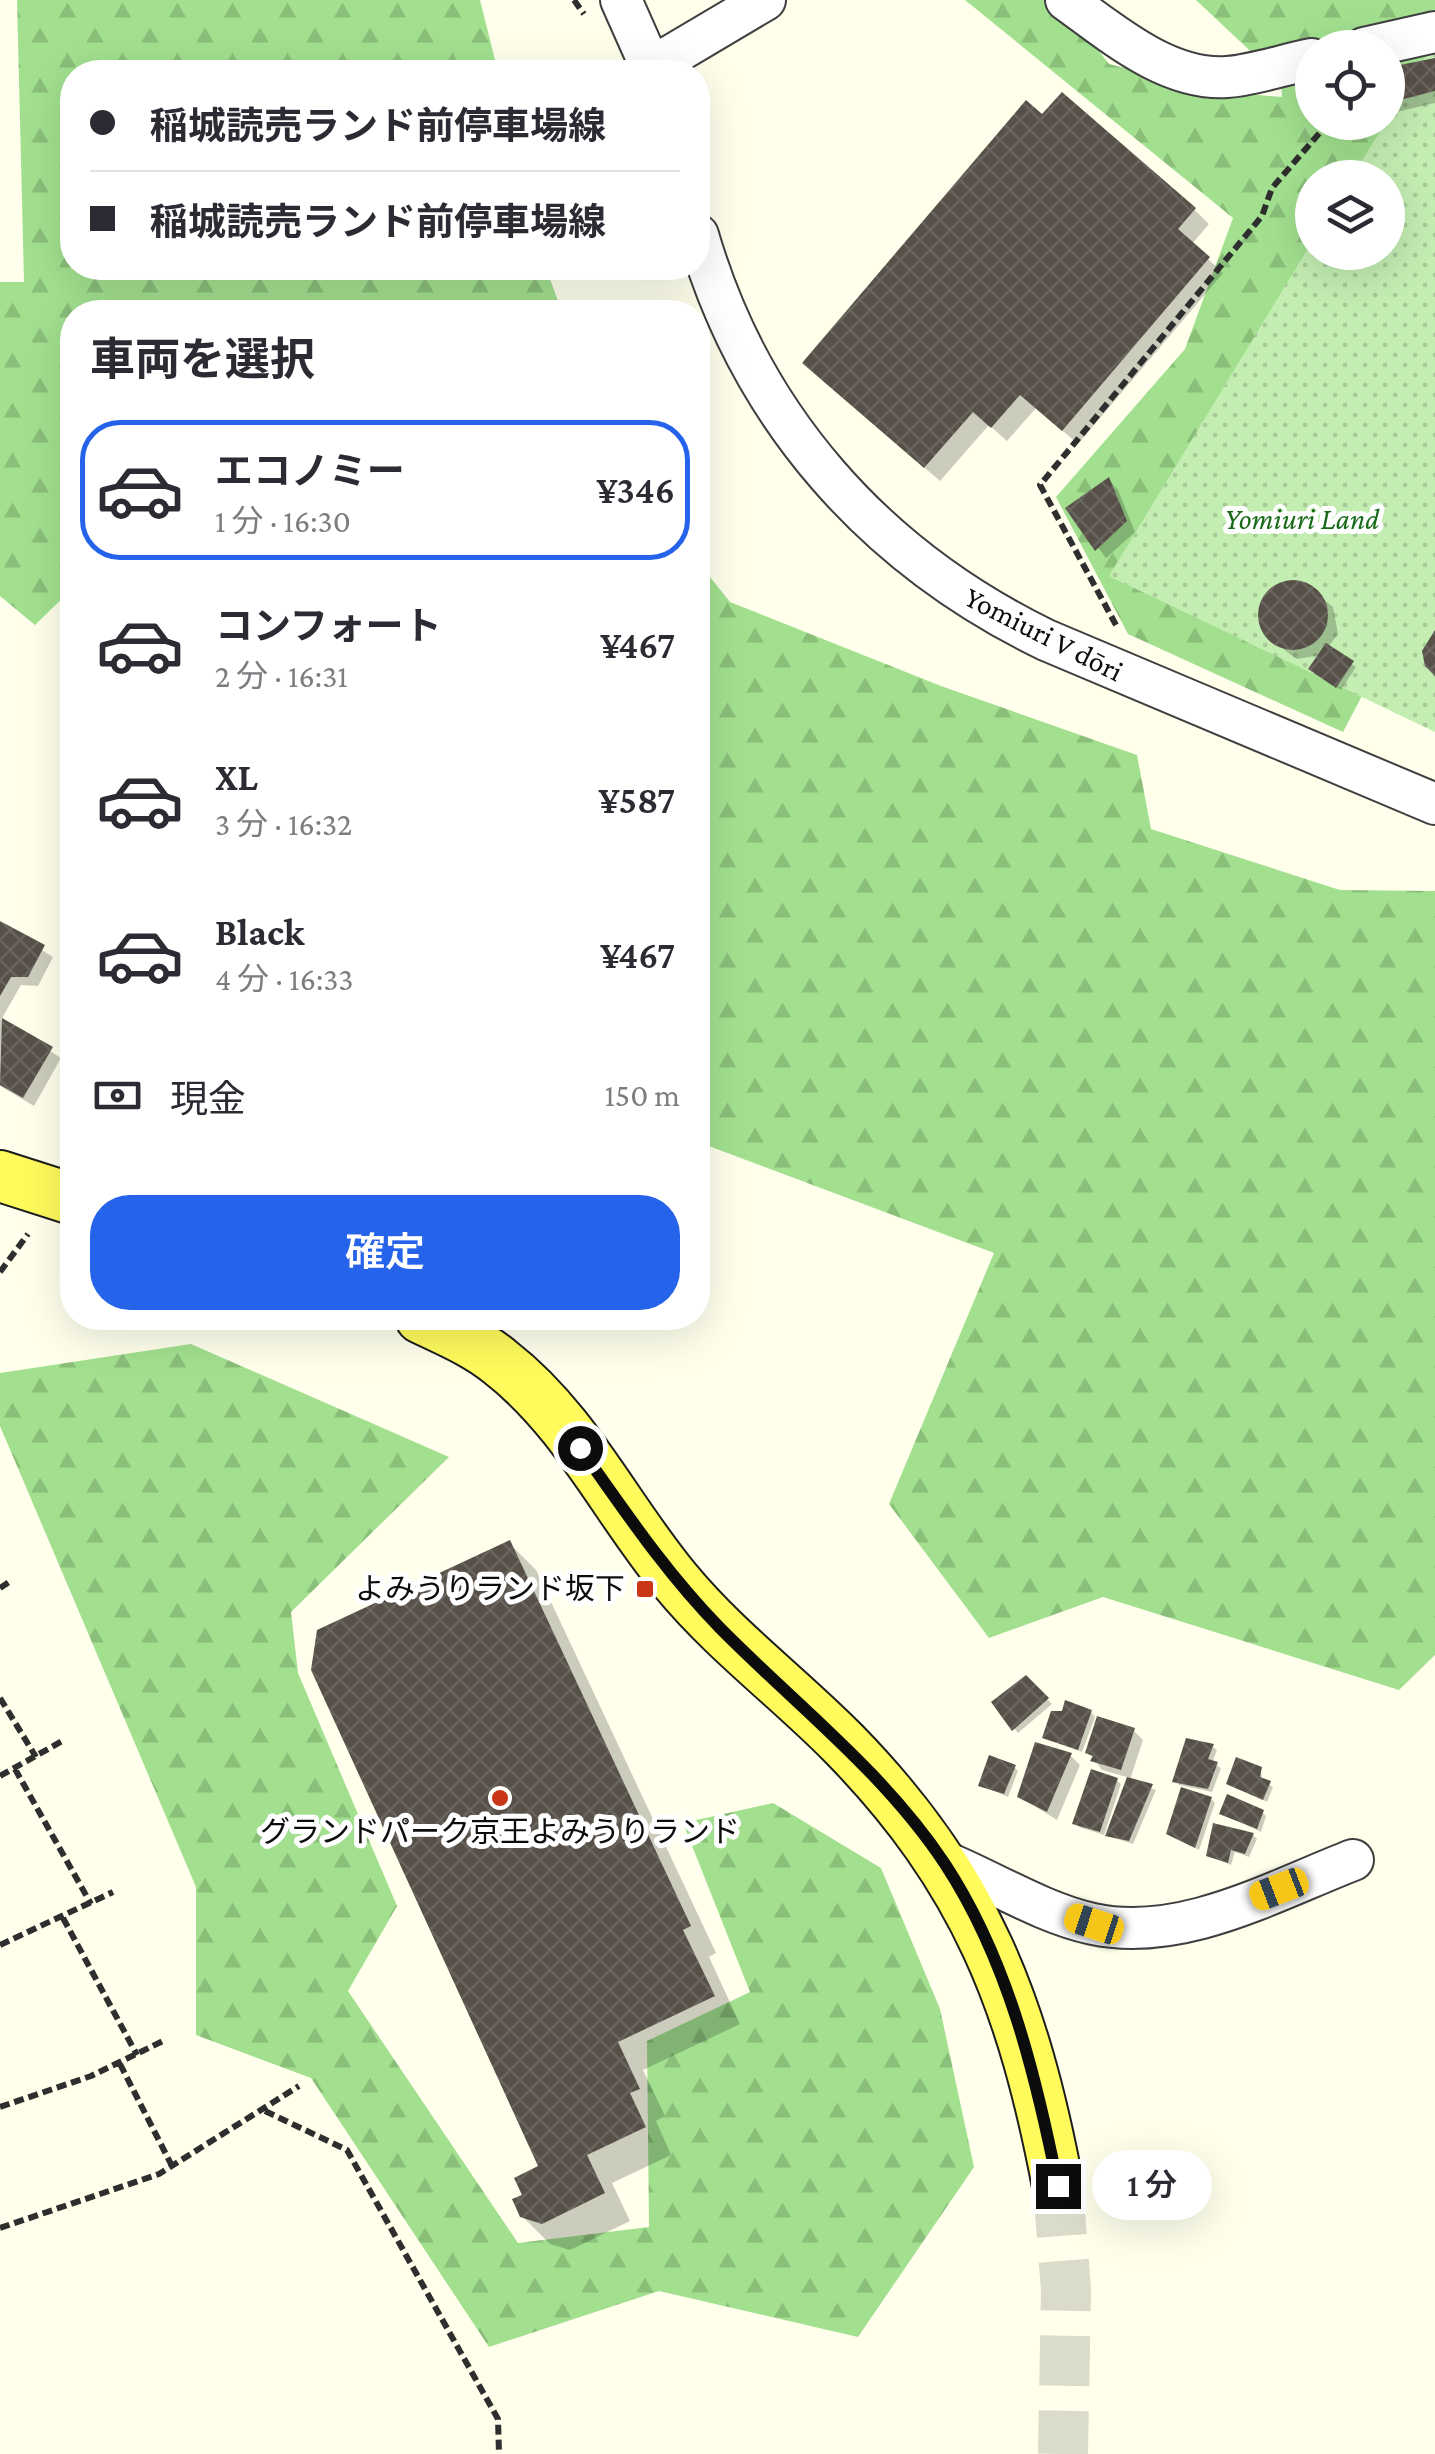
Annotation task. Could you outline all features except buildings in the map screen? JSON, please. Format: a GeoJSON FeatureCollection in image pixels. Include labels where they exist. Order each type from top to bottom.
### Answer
{"type":"FeatureCollection","features":[{"type":"Feature","properties":{"kind":"main road"},"geometry":{"type":"LineString","coordinates":[[0,1176],[60,1195]]}},
{"type":"Feature","properties":{"kind":"main road"},"geometry":{"type":"LineString","coordinates":[[443,1330],[500,1362],[545,1403],[676,1582],[847,1747],[943,1861],[986,1942],[1021,2032],[1058,2186]]}},
{"type":"Feature","properties":{"kind":"street"},"geometry":{"type":"LineString","coordinates":[[621,0],[648,60]]}},
{"type":"Feature","properties":{"kind":"street"},"geometry":{"type":"LineString","coordinates":[[668,60],[764,0]]}},
{"type":"Feature","properties":{"kind":"street"},"geometry":{"type":"LineString","coordinates":[[1066,0],[1166,66],[1190,73],[1226,77],[1295,62]]}},
{"type":"Feature","properties":{"kind":"street"},"geometry":{"type":"LineString","coordinates":[[1405,39],[1435,32]]}},
{"type":"Feature","properties":{"kind":"street","name":"Yomiuri V dōri"},"geometry":{"type":"LineString","coordinates":[[710,272],[722,310],[763,389],[823,473],[864,518],[908,557],[1010,623],[1046,640],[1435,804]]}},
{"type":"Feature","properties":{"kind":"street"},"geometry":{"type":"LineString","coordinates":[[943,1861],[1012,1889],[1037,1905],[1094,1924],[1151,1928],[1206,1918],[1353,1860]]}},
{"type":"Feature","properties":{"kind":"path"},"geometry":{"type":"LineString","coordinates":[[1119,632],[1040,484],[1262,216],[1272,188],[1313,140]]}},
{"type":"Feature","properties":{"kind":"path"},"geometry":{"type":"LineString","coordinates":[[0,1272],[28,1234]]}},
{"type":"Feature","properties":{"kind":"path"},"geometry":{"type":"LineString","coordinates":[[0,1588],[9,1582]]}},
{"type":"Feature","properties":{"kind":"path"},"geometry":{"type":"LineString","coordinates":[[0,1698],[36,1757]]}},
{"type":"Feature","properties":{"kind":"path"},"geometry":{"type":"LineString","coordinates":[[0,1776],[64,1740]]}},
{"type":"Feature","properties":{"kind":"path"},"geometry":{"type":"LineString","coordinates":[[16,1768],[91,1904]]}},
{"type":"Feature","properties":{"kind":"path"},"geometry":{"type":"LineString","coordinates":[[0,1946],[113,1892]]}},
{"type":"Feature","properties":{"kind":"path"},"geometry":{"type":"LineString","coordinates":[[64,1918],[137,2055]]}},
{"type":"Feature","properties":{"kind":"path"},"geometry":{"type":"LineString","coordinates":[[0,2108],[120,2064],[163,2041]]}},
{"type":"Feature","properties":{"kind":"path"},"geometry":{"type":"LineString","coordinates":[[120,2064],[172,2166]]}},
{"type":"Feature","properties":{"kind":"path"},"geometry":{"type":"LineString","coordinates":[[0,2228],[45,2216],[172,2166],[265,2111],[299,2086]]}},
{"type":"Feature","properties":{"kind":"path"},"geometry":{"type":"LineString","coordinates":[[265,2111],[347,2150],[498,2419],[499,2454]]}},
{"type":"Feature","properties":{"kind":"green space"},"geometry":{"type":"Polygon","coordinates":[[[17,0],[480,0],[495,60],[60,60],[60,280],[550,280],[558,300],[60,300],[60,601],[35,625],[0,596],[0,282],[24,282],[17,0]]]}},
{"type":"Feature","properties":{"kind":"green space"},"geometry":{"type":"Polygon","coordinates":[[[965,0],[1059,0],[1109,64],[1213,91],[1282,97],[1281,80],[1196,0],[1435,0],[1435,584],[1394,635],[1343,732],[1128,634],[1056,497],[1185,349],[1233,218],[965,0]]]}},
{"type":"Feature","properties":{"kind":"green space","name":"Yomiuri Land"},"geometry":{"type":"Polygon","coordinates":[[[1435,41],[1435,732],[1109,576],[1295,270],[1405,270],[1405,160],[1362,160],[1375,140],[1405,140],[1405,90],[1435,41]]]}},
{"type":"Feature","properties":{"kind":"green space"},"geometry":{"type":"Polygon","coordinates":[[[710,577],[730,602],[941,686],[1137,755],[1151,829],[1340,890],[1435,891],[1435,1655],[1399,1690],[1103,1597],[989,1638],[889,1504],[994,1253],[710,1146],[710,577]]]}},
{"type":"Feature","properties":{"kind":"green space"},"geometry":{"type":"Polygon","coordinates":[[[191,1344],[449,1457],[291,1612],[298,1673],[397,1906],[348,1991],[518,2243],[649,2227],[647,2041],[750,1992],[683,1823],[773,1803],[881,1868],[940,2009],[974,2167],[858,2337],[659,2291],[489,2347],[311,2078],[196,2035],[196,1887],[0,1426],[0,1373],[191,1344]]]}},
{"type":"Feature","properties":{"kind":"tunnel"},"geometry":{"type":"LineString","coordinates":[[1058,2186],[1066,2290],[1063,2454]]}},
{"type":"Feature","properties":{"kind":"place","name":"よみうりランド坂下"},"geometry":{"type":"Point","coordinates":[645,1589]}},
{"type":"Feature","properties":{"kind":"place","name":"グランドパーク京王よみうりランド"},"geometry":{"type":"Point","coordinates":[500,1798]}},
{"type":"Feature","properties":{"kind":"route"},"geometry":{"type":"LineString","coordinates":[[580,1448],[676,1582],[847,1747],[943,1861],[966,1899],[1021,2032],[1044,2111],[1058,2186]]}}]}
